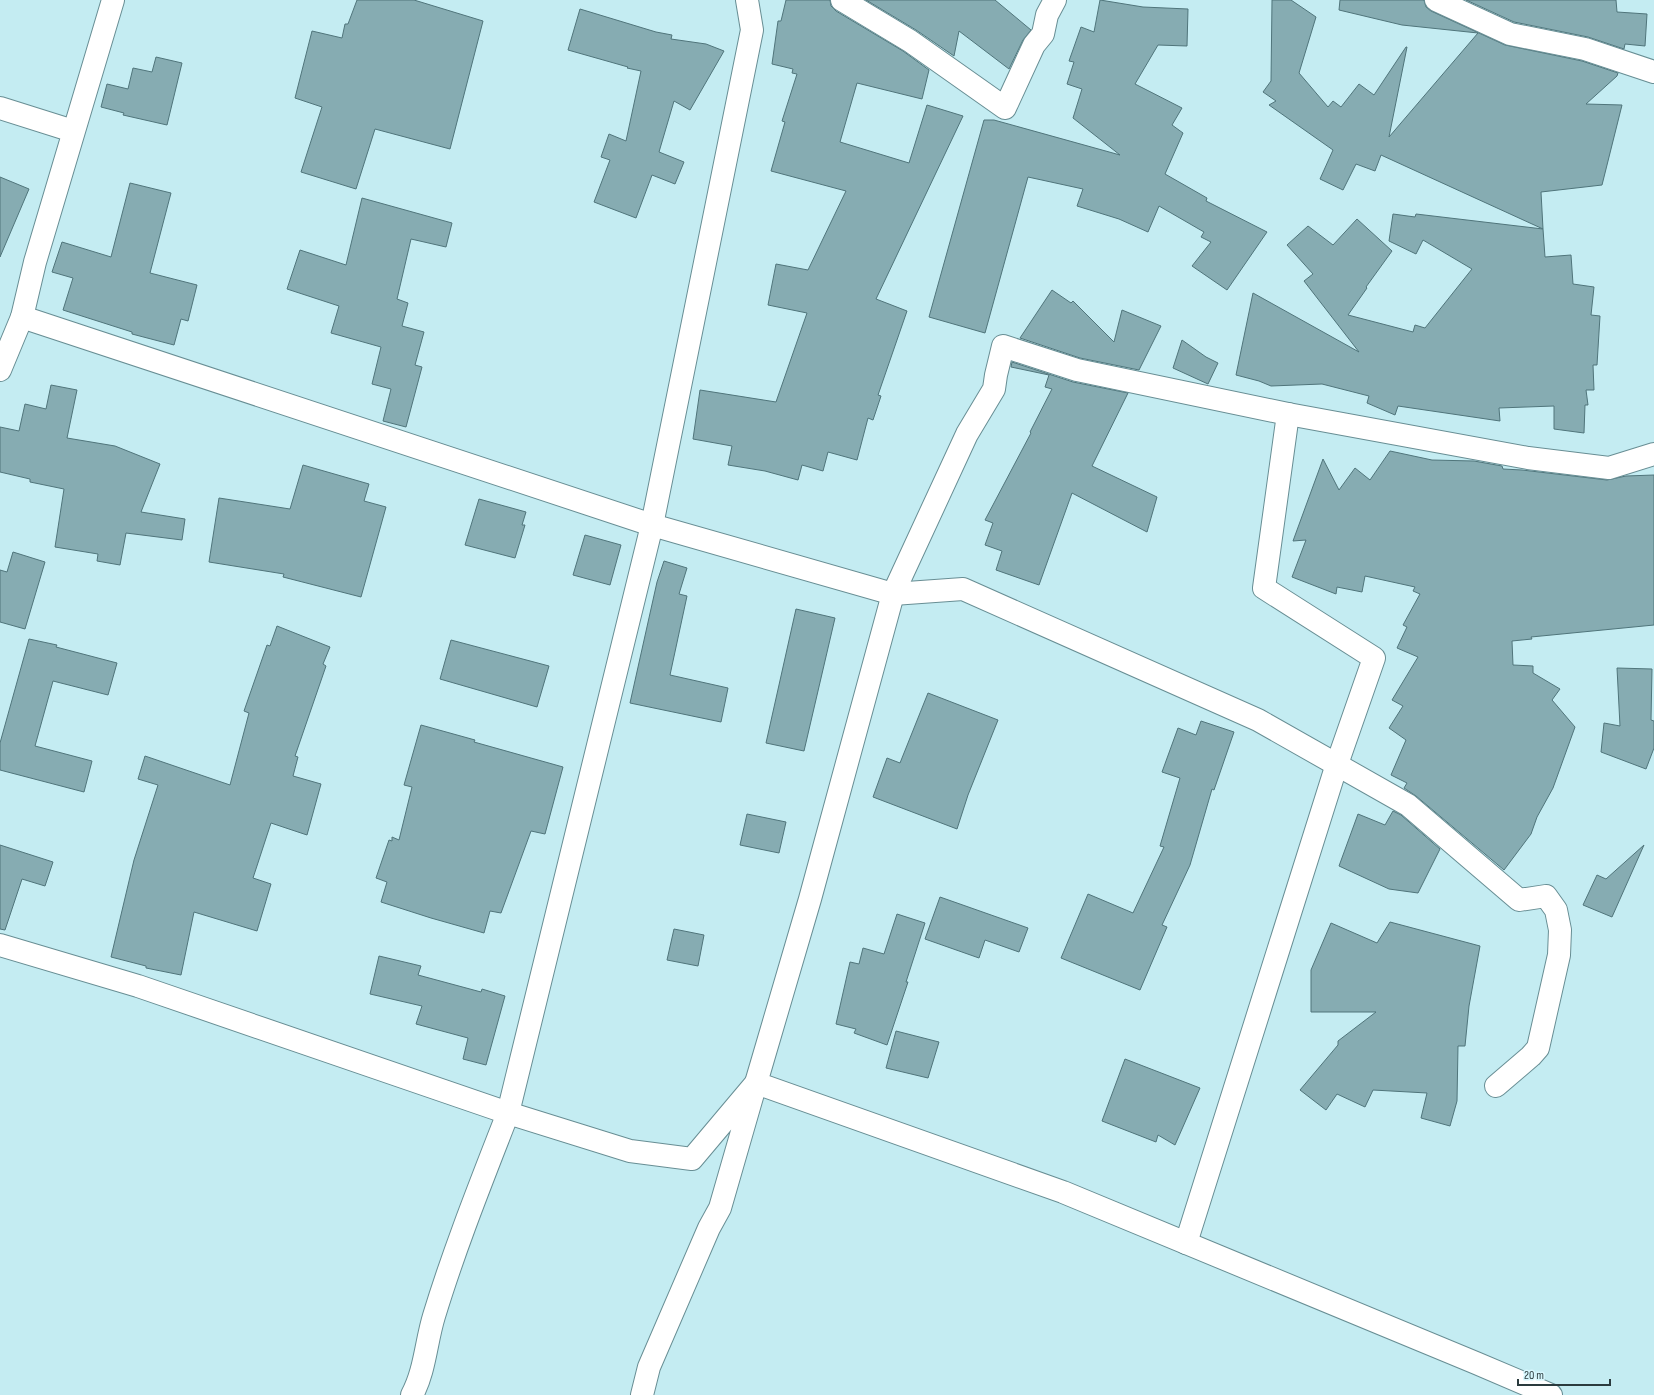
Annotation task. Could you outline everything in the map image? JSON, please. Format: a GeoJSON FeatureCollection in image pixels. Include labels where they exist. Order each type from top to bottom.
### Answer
{"type":"FeatureCollection","features":[{"type":"Feature","properties":{"kind":"street"},"geometry":{"type":"LineString","coordinates":[[0,370],[22,317],[35,262],[113,0]]}},
{"type":"Feature","properties":{"kind":"street"},"geometry":{"type":"LineString","coordinates":[[412,1395],[417,1384],[436,1309],[474,1198],[508,1113],[652,525],[752,30],[747,0]]}},
{"type":"Feature","properties":{"kind":"street"},"geometry":{"type":"LineString","coordinates":[[842,0],[910,41],[1005,108],[1034,45],[1043,34],[1047,15],[1055,0]]}},
{"type":"Feature","properties":{"kind":"street"},"geometry":{"type":"LineString","coordinates":[[1436,0],[1510,34],[1585,49],[1654,72]]}},
{"type":"Feature","properties":{"kind":"street"},"geometry":{"type":"LineString","coordinates":[[0,108],[73,131]]}},
{"type":"Feature","properties":{"kind":"street"},"geometry":{"type":"LineString","coordinates":[[22,317],[652,525],[893,594],[963,589],[1258,720],[1408,805],[1519,900],[1546,896],[1556,910],[1560,930],[1559,955],[1538,1048],[1531,1056],[1496,1086]]}},
{"type":"Feature","properties":{"kind":"street"},"geometry":{"type":"LineString","coordinates":[[642,1395],[649,1367],[709,1228],[720,1208],[810,899],[893,594],[966,434],[994,389],[1002,346],[1077,370],[1288,414],[1528,458],[1609,468],[1654,454]]}},
{"type":"Feature","properties":{"kind":"street"},"geometry":{"type":"LineString","coordinates":[[1186,1243],[1337,764],[1374,658],[1264,588],[1288,414]]}},
{"type":"Feature","properties":{"kind":"street"},"geometry":{"type":"LineString","coordinates":[[0,945],[138,986],[508,1113],[630,1151],[692,1159],[756,1083]]}},
{"type":"Feature","properties":{"kind":"street"},"geometry":{"type":"LineString","coordinates":[[756,1083],[1063,1192],[1551,1395]]}},
{"type":"Feature","properties":{"kind":"building"},"geometry":{"type":"Polygon","coordinates":[[[357,0],[414,0],[483,21],[450,149],[375,129],[356,189],[301,172],[322,107],[295,98],[312,31],[342,38],[345,24],[348,24],[357,0]]]}},
{"type":"Feature","properties":{"kind":"building"},"geometry":{"type":"Polygon","coordinates":[[[786,0],[830,0],[831,6],[836,11],[903,51],[929,70],[922,99],[857,83],[840,142],[909,163],[927,105],[963,116],[876,299],[907,311],[878,395],[881,396],[873,420],[868,418],[857,460],[828,452],[823,471],[802,465],[798,480],[765,471],[728,465],[732,446],[693,439],[700,390],[776,402],[807,313],[768,305],[776,264],[808,270],[846,191],[771,171],[785,122],[782,121],[797,74],[792,73],[793,69],[772,64],[778,21],[781,21],[786,0]]]}},
{"type":"Feature","properties":{"kind":"building"},"geometry":{"type":"Polygon","coordinates":[[[866,0],[995,0],[1031,30],[1023,40],[1009,69],[959,31],[954,56],[916,30],[866,0]]]}},
{"type":"Feature","properties":{"kind":"building"},"geometry":{"type":"Polygon","coordinates":[[[1100,0],[1143,7],[1188,9],[1187,46],[1158,45],[1135,84],[1182,108],[1172,125],[1183,133],[1165,174],[1207,198],[1206,201],[1267,232],[1227,290],[1192,266],[1211,242],[1201,237],[1204,232],[1159,206],[1148,232],[1119,219],[1077,206],[1083,189],[1028,177],[985,333],[929,317],[984,120],[994,120],[1120,155],[1073,118],[1082,89],[1067,84],[1074,62],[1069,61],[1081,27],[1094,32],[1100,0]]]}},
{"type":"Feature","properties":{"kind":"building"},"geometry":{"type":"Polygon","coordinates":[[[1272,0],[1291,0],[1316,17],[1299,73],[1328,107],[1333,101],[1341,107],[1359,84],[1374,95],[1407,47],[1389,137],[1478,33],[1402,25],[1339,10],[1340,0],[1424,0],[1426,7],[1431,11],[1505,45],[1582,61],[1618,73],[1617,76],[1586,104],[1622,105],[1602,185],[1541,192],[1543,229],[1381,155],[1375,171],[1356,164],[1343,190],[1320,179],[1333,150],[1269,105],[1276,101],[1263,92],[1271,81],[1272,0]]]}},
{"type":"Feature","properties":{"kind":"building"},"geometry":{"type":"Polygon","coordinates":[[[1466,0],[1616,0],[1617,12],[1647,14],[1645,46],[1625,44],[1624,49],[1588,37],[1514,22],[1466,0]]]}},
{"type":"Feature","properties":{"kind":"building"},"geometry":{"type":"Polygon","coordinates":[[[580,9],[656,32],[672,35],[671,39],[706,44],[724,51],[690,110],[674,101],[659,152],[684,162],[675,184],[652,175],[636,218],[594,202],[610,160],[601,157],[609,134],[626,141],[641,71],[568,50],[580,9]]]}},
{"type":"Feature","properties":{"kind":"building"},"geometry":{"type":"Polygon","coordinates":[[[156,57],[182,63],[167,125],[123,115],[124,113],[101,107],[107,84],[128,89],[133,68],[152,72],[156,57]]]}},
{"type":"Feature","properties":{"kind":"building"},"geometry":{"type":"Polygon","coordinates":[[[0,177],[29,189],[0,257],[0,177]]]}},
{"type":"Feature","properties":{"kind":"building"},"geometry":{"type":"Polygon","coordinates":[[[130,183],[171,193],[150,273],[197,285],[188,321],[181,319],[174,345],[132,334],[132,332],[63,310],[73,278],[52,272],[62,242],[111,257],[130,183]]]}},
{"type":"Feature","properties":{"kind":"building"},"geometry":{"type":"Polygon","coordinates":[[[362,198],[452,223],[446,247],[411,239],[397,299],[408,303],[402,326],[424,332],[415,365],[422,367],[406,427],[383,421],[391,389],[372,384],[381,347],[331,333],[339,306],[287,289],[300,250],[346,265],[362,198]]]}},
{"type":"Feature","properties":{"kind":"building"},"geometry":{"type":"Polygon","coordinates":[[[1393,214],[1415,217],[1416,214],[1543,229],[1545,257],[1571,255],[1573,284],[1594,287],[1591,315],[1600,316],[1597,365],[1593,365],[1594,390],[1586,390],[1588,405],[1585,405],[1584,433],[1554,429],[1554,406],[1499,408],[1500,421],[1398,406],[1395,415],[1367,403],[1369,396],[1322,384],[1271,386],[1236,375],[1253,293],[1359,352],[1304,281],[1313,274],[1287,245],[1308,226],[1333,245],[1357,219],[1392,251],[1348,315],[1413,332],[1415,325],[1425,328],[1472,269],[1423,240],[1416,254],[1389,241],[1393,214]]]}},
{"type":"Feature","properties":{"kind":"building"},"geometry":{"type":"Polygon","coordinates":[[[1052,290],[1071,303],[1073,301],[1114,342],[1122,310],[1161,326],[1139,370],[1080,358],[1020,338],[1052,290]]]}},
{"type":"Feature","properties":{"kind":"building"},"geometry":{"type":"Polygon","coordinates":[[[1182,340],[1206,357],[1218,363],[1208,384],[1173,368],[1182,340]]]}},
{"type":"Feature","properties":{"kind":"building"},"geometry":{"type":"Polygon","coordinates":[[[1012,362],[1073,382],[1128,393],[1092,466],[1157,497],[1147,532],[1072,493],[1039,585],[996,570],[1002,551],[985,545],[993,523],[985,520],[1031,433],[1030,432],[1052,389],[1045,387],[1049,375],[1011,367],[1012,362]]]}},
{"type":"Feature","properties":{"kind":"building"},"geometry":{"type":"Polygon","coordinates":[[[51,385],[77,390],[67,438],[115,446],[160,464],[141,512],[185,519],[182,540],[126,533],[120,565],[97,561],[98,554],[55,547],[64,489],[30,482],[30,479],[0,472],[0,427],[19,431],[25,404],[46,409],[51,385]]]}},
{"type":"Feature","properties":{"kind":"building"},"geometry":{"type":"Polygon","coordinates":[[[1390,451],[1432,460],[1474,461],[1502,466],[1503,469],[1607,480],[1626,476],[1654,475],[1654,625],[1531,637],[1532,639],[1512,641],[1513,665],[1533,666],[1533,673],[1560,689],[1552,700],[1575,727],[1553,788],[1537,817],[1531,834],[1504,870],[1416,796],[1404,788],[1407,783],[1391,775],[1406,740],[1389,728],[1403,706],[1392,700],[1418,657],[1397,648],[1407,627],[1403,625],[1420,594],[1413,591],[1415,587],[1365,576],[1362,592],[1337,587],[1336,594],[1292,577],[1306,540],[1293,541],[1323,459],[1339,490],[1355,468],[1370,480],[1390,451]]]}},
{"type":"Feature","properties":{"kind":"building"},"geometry":{"type":"Polygon","coordinates":[[[303,465],[369,484],[364,501],[386,507],[361,597],[283,577],[284,574],[209,562],[219,498],[290,509],[303,465]]]}},
{"type":"Feature","properties":{"kind":"building"},"geometry":{"type":"Polygon","coordinates":[[[479,499],[526,512],[522,525],[525,525],[515,558],[465,545],[479,499]]]}},
{"type":"Feature","properties":{"kind":"building"},"geometry":{"type":"Polygon","coordinates":[[[585,535],[621,545],[610,585],[573,575],[585,535]]]}},
{"type":"Feature","properties":{"kind":"building"},"geometry":{"type":"Polygon","coordinates":[[[13,552],[45,562],[25,629],[0,622],[0,570],[7,572],[13,552]]]}},
{"type":"Feature","properties":{"kind":"building"},"geometry":{"type":"Polygon","coordinates":[[[664,561],[687,568],[679,594],[687,596],[670,675],[728,688],[721,722],[630,703],[657,582],[664,561]]]}},
{"type":"Feature","properties":{"kind":"building"},"geometry":{"type":"Polygon","coordinates":[[[796,609],[835,618],[804,751],[766,743],[796,609]]]}},
{"type":"Feature","properties":{"kind":"building"},"geometry":{"type":"Polygon","coordinates":[[[277,626],[330,647],[323,664],[326,666],[295,756],[298,757],[293,776],[321,784],[307,835],[271,823],[253,878],[271,884],[257,931],[194,912],[181,975],[146,968],[146,966],[111,957],[134,860],[158,785],[138,779],[145,756],[230,785],[249,713],[244,711],[267,645],[270,646],[277,626]]]}},
{"type":"Feature","properties":{"kind":"building"},"geometry":{"type":"Polygon","coordinates":[[[29,639],[57,645],[56,647],[117,663],[108,695],[53,681],[35,746],[92,761],[84,792],[0,770],[0,743],[29,639]]]}},
{"type":"Feature","properties":{"kind":"building"},"geometry":{"type":"Polygon","coordinates":[[[451,640],[549,666],[537,707],[440,679],[451,640]]]}},
{"type":"Feature","properties":{"kind":"building"},"geometry":{"type":"Polygon","coordinates":[[[1617,668],[1652,669],[1651,720],[1654,721],[1654,748],[1646,769],[1601,752],[1604,723],[1620,726],[1617,668]]]}},
{"type":"Feature","properties":{"kind":"building"},"geometry":{"type":"Polygon","coordinates":[[[928,693],[998,720],[968,795],[957,829],[873,797],[887,758],[900,763],[928,693]]]}},
{"type":"Feature","properties":{"kind":"building"},"geometry":{"type":"Polygon","coordinates":[[[1201,721],[1234,732],[1214,790],[1212,789],[1190,865],[1162,925],[1167,927],[1140,990],[1061,958],[1088,894],[1133,913],[1164,847],[1160,846],[1180,778],[1162,772],[1178,728],[1196,735],[1201,721]]]}},
{"type":"Feature","properties":{"kind":"building"},"geometry":{"type":"Polygon","coordinates":[[[421,725],[475,740],[474,742],[563,767],[545,834],[531,831],[501,913],[490,911],[484,933],[381,902],[387,882],[376,878],[389,840],[392,841],[392,837],[399,840],[412,787],[404,785],[421,725]]]}},
{"type":"Feature","properties":{"kind":"building"},"geometry":{"type":"Polygon","coordinates":[[[1393,811],[1401,815],[1440,849],[1418,893],[1389,889],[1339,866],[1358,814],[1385,825],[1393,811]]]}},
{"type":"Feature","properties":{"kind":"building"},"geometry":{"type":"Polygon","coordinates":[[[747,814],[786,822],[779,853],[740,845],[747,814]]]}},
{"type":"Feature","properties":{"kind":"building"},"geometry":{"type":"Polygon","coordinates":[[[0,845],[53,862],[45,886],[22,879],[5,930],[0,929],[0,845]]]}},
{"type":"Feature","properties":{"kind":"building"},"geometry":{"type":"Polygon","coordinates":[[[1644,845],[1612,917],[1583,905],[1597,875],[1606,879],[1644,845]]]}},
{"type":"Feature","properties":{"kind":"building"},"geometry":{"type":"Polygon","coordinates":[[[940,897],[1028,928],[1019,952],[985,940],[979,958],[925,939],[940,897]]]}},
{"type":"Feature","properties":{"kind":"building"},"geometry":{"type":"Polygon","coordinates":[[[897,914],[925,923],[906,982],[908,982],[887,1045],[854,1033],[856,1029],[836,1024],[850,962],[859,964],[863,948],[884,954],[897,914]]]}},
{"type":"Feature","properties":{"kind":"building"},"geometry":{"type":"Polygon","coordinates":[[[1390,922],[1480,946],[1469,1006],[1465,1046],[1458,1046],[1457,1101],[1450,1126],[1421,1118],[1427,1093],[1373,1090],[1365,1107],[1337,1094],[1326,1110],[1300,1090],[1338,1045],[1338,1041],[1376,1012],[1311,1012],[1311,970],[1331,923],[1377,943],[1390,922]]]}},
{"type":"Feature","properties":{"kind":"building"},"geometry":{"type":"Polygon","coordinates":[[[674,929],[704,935],[698,966],[667,960],[674,929]]]}},
{"type":"Feature","properties":{"kind":"building"},"geometry":{"type":"Polygon","coordinates":[[[379,956],[421,966],[418,975],[481,992],[482,989],[505,996],[486,1065],[463,1059],[468,1038],[416,1024],[422,1006],[370,994],[379,956]]]}},
{"type":"Feature","properties":{"kind":"building"},"geometry":{"type":"Polygon","coordinates":[[[896,1031],[939,1042],[928,1078],[886,1068],[896,1031]]]}},
{"type":"Feature","properties":{"kind":"building"},"geometry":{"type":"Polygon","coordinates":[[[1125,1059],[1200,1088],[1175,1145],[1158,1135],[1156,1142],[1102,1121],[1125,1059]]]}}]}
